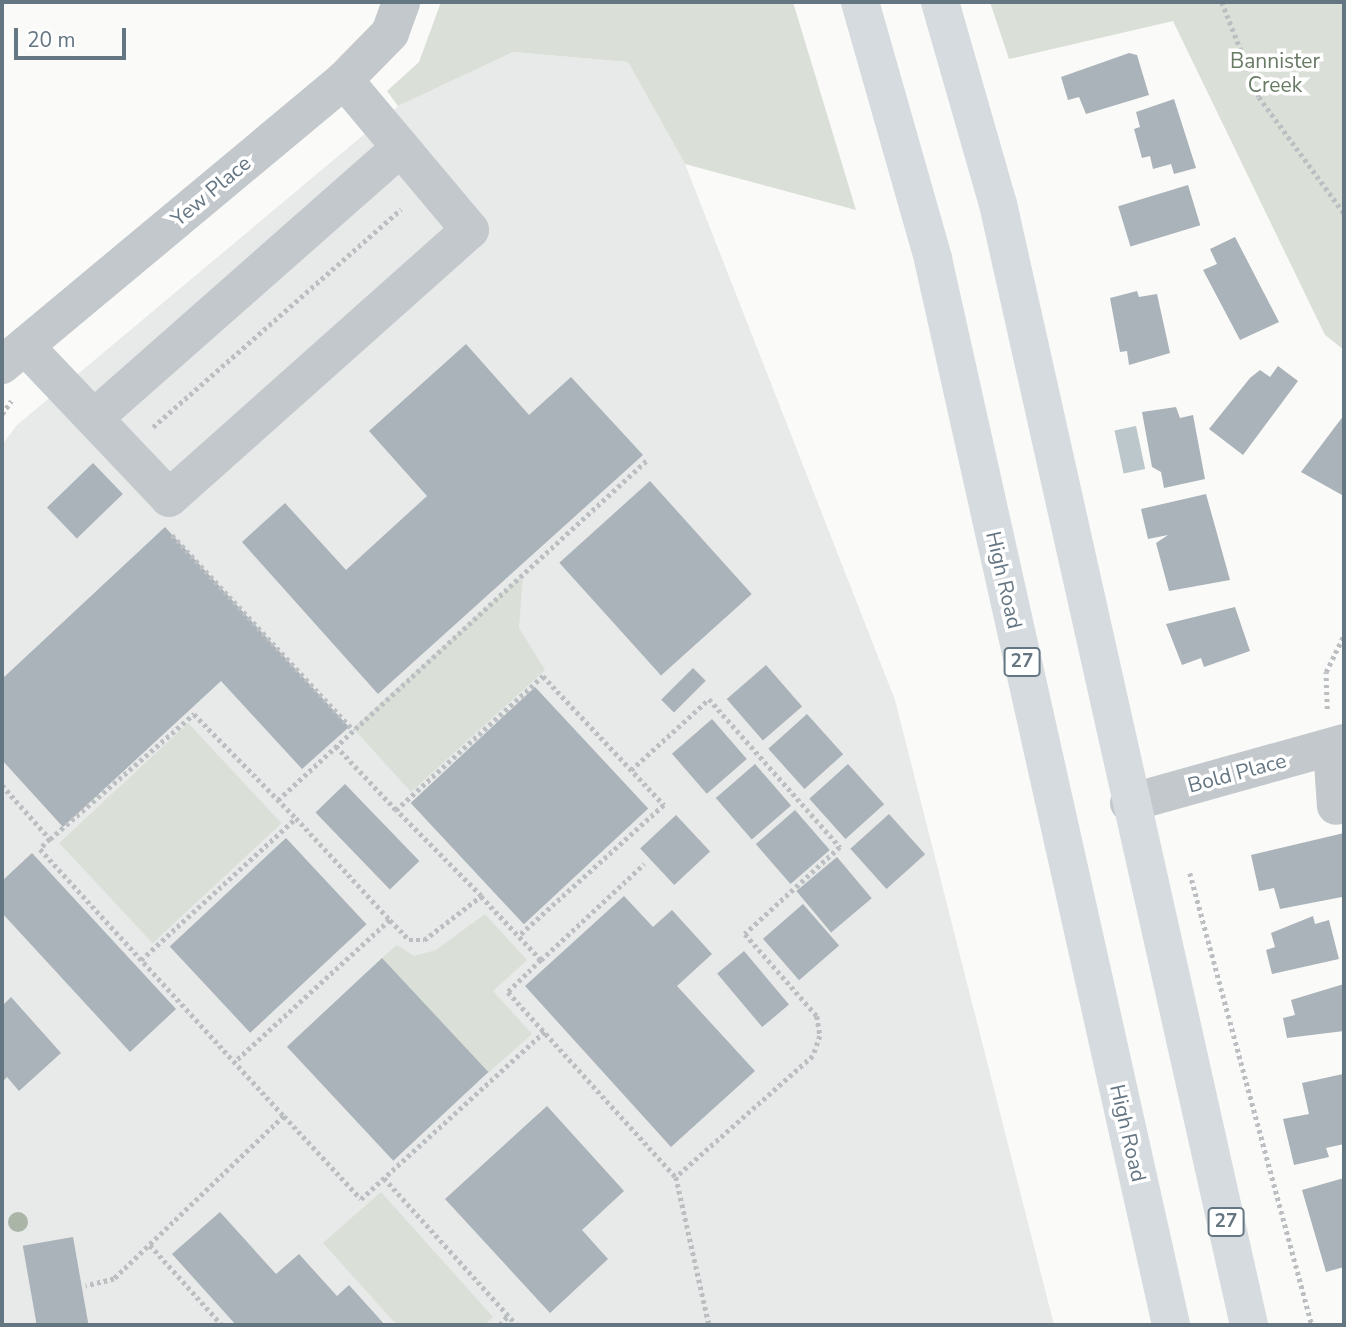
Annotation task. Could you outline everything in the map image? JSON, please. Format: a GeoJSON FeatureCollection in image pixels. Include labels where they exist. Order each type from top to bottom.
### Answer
{"type":"FeatureCollection","features":[{"type":"Feature","properties":{"kind":"main road","name":"High Road"},"geometry":{"type":"LineString","coordinates":[[860,2],[933,260],[1171,1325]]}},
{"type":"Feature","properties":{"kind":"main road","name":"27"},"geometry":{"type":"LineString","coordinates":[[940,2],[998,204],[1129,803],[1249,1325]]}},
{"type":"Feature","properties":{"kind":"street","name":"Yew Place"},"geometry":{"type":"LineString","coordinates":[[13,355],[344,79],[390,33],[401,2]]}},
{"type":"Feature","properties":{"kind":"street"},"geometry":{"type":"LineString","coordinates":[[13,355],[94,418],[169,498],[470,230],[344,79]]}},
{"type":"Feature","properties":{"kind":"street"},"geometry":{"type":"LineString","coordinates":[[94,418],[401,147]]}},
{"type":"Feature","properties":{"kind":"street"},"geometry":{"type":"LineString","coordinates":[[1336,806],[1338,746]]}},
{"type":"Feature","properties":{"kind":"street","name":"Bold Place"},"geometry":{"type":"LineString","coordinates":[[1129,803],[1338,746]]}},
{"type":"Feature","properties":{"kind":"path"},"geometry":{"type":"LineString","coordinates":[[1222,2],[1259,97],[1344,213]]}},
{"type":"Feature","properties":{"kind":"path"},"geometry":{"type":"LineString","coordinates":[[125,451],[431,183]]}},
{"type":"Feature","properties":{"kind":"path"},"geometry":{"type":"LineString","coordinates":[[278,800],[648,459]]}},
{"type":"Feature","properties":{"kind":"path"},"geometry":{"type":"LineString","coordinates":[[168,530],[354,731]]}},
{"type":"Feature","properties":{"kind":"path"},"geometry":{"type":"LineString","coordinates":[[1338,746],[1326,672],[1344,635]]}},
{"type":"Feature","properties":{"kind":"path"},"geometry":{"type":"LineString","coordinates":[[397,810],[543,676],[664,805],[519,936]]}},
{"type":"Feature","properties":{"kind":"path"},"geometry":{"type":"LineString","coordinates":[[631,770],[709,699],[840,847],[746,934],[817,1016],[820,1036],[813,1056],[676,1177]]}},
{"type":"Feature","properties":{"kind":"path"},"geometry":{"type":"LineString","coordinates":[[481,896],[424,940],[409,940],[296,818],[194,714],[40,849],[361,1199],[545,1031]]}},
{"type":"Feature","properties":{"kind":"path"},"geometry":{"type":"LineString","coordinates":[[336,746],[541,960]]}},
{"type":"Feature","properties":{"kind":"path"},"geometry":{"type":"LineString","coordinates":[[2,785],[50,839]]}},
{"type":"Feature","properties":{"kind":"path"},"geometry":{"type":"LineString","coordinates":[[141,960],[296,818]]}},
{"type":"Feature","properties":{"kind":"path"},"geometry":{"type":"LineString","coordinates":[[644,864],[508,992],[676,1177],[709,1325]]}},
{"type":"Feature","properties":{"kind":"path"},"geometry":{"type":"LineString","coordinates":[[235,1062],[390,920]]}},
{"type":"Feature","properties":{"kind":"path"},"geometry":{"type":"LineString","coordinates":[[86,1286],[114,1279],[284,1116]]}},
{"type":"Feature","properties":{"kind":"path"},"geometry":{"type":"LineString","coordinates":[[384,1178],[517,1325]]}},
{"type":"Feature","properties":{"kind":"path"},"geometry":{"type":"LineString","coordinates":[[150,1245],[222,1325]]}},
{"type":"Feature","properties":{"kind":"path"},"geometry":{"type":"LineString","coordinates":[[500,1325],[508,1315]]}},
{"type":"Feature","properties":{"kind":"shaded area"},"geometry":{"type":"Polygon","coordinates":[[[513,52],[628,62],[685,164],[895,700],[1054,1325],[2,1325],[2,445],[17,425],[398,106],[513,52]]]}},
{"type":"Feature","properties":{"kind":"shaded area"},"geometry":{"type":"Polygon","coordinates":[[[1136,426],[1145,469],[1124,474],[1114,431],[1136,426]]]}},
{"type":"Feature","properties":{"kind":"green space"},"geometry":{"type":"Polygon","coordinates":[[[441,2],[793,2],[856,210],[685,164],[628,62],[513,52],[398,106],[387,91],[419,62],[441,2]]]}},
{"type":"Feature","properties":{"kind":"green space","name":"Bannister Creek"},"geometry":{"type":"Polygon","coordinates":[[[990,2],[1344,2],[1344,350],[1325,335],[1173,21],[1009,59],[990,2]]]}},
{"type":"Feature","properties":{"kind":"green space"},"geometry":{"type":"Polygon","coordinates":[[[523,574],[519,628],[545,670],[411,792],[353,728],[523,574]]]}},
{"type":"Feature","properties":{"kind":"green space"},"geometry":{"type":"Polygon","coordinates":[[[188,723],[281,823],[153,943],[59,843],[188,723]]]}},
{"type":"Feature","properties":{"kind":"green space"},"geometry":{"type":"Polygon","coordinates":[[[485,914],[527,960],[493,991],[532,1034],[488,1073],[382,958],[397,945],[414,956],[436,950],[485,914]]]}},
{"type":"Feature","properties":{"kind":"green space"},"geometry":{"type":"Polygon","coordinates":[[[381,1192],[493,1317],[484,1325],[397,1325],[323,1243],[381,1192]]]}},
{"type":"Feature","properties":{"kind":"building"},"geometry":{"type":"Polygon","coordinates":[[[1129,53],[1137,55],[1149,95],[1086,114],[1079,97],[1068,100],[1061,77],[1129,53]]]}},
{"type":"Feature","properties":{"kind":"building"},"geometry":{"type":"Polygon","coordinates":[[[1174,99],[1196,168],[1174,174],[1171,164],[1153,169],[1150,156],[1142,158],[1134,129],[1140,127],[1136,112],[1174,99]]]}},
{"type":"Feature","properties":{"kind":"building"},"geometry":{"type":"Polygon","coordinates":[[[1188,185],[1200,225],[1130,247],[1118,206],[1188,185]]]}},
{"type":"Feature","properties":{"kind":"building"},"geometry":{"type":"Polygon","coordinates":[[[1235,237],[1279,322],[1240,340],[1203,270],[1217,264],[1210,249],[1235,237]]]}},
{"type":"Feature","properties":{"kind":"building"},"geometry":{"type":"Polygon","coordinates":[[[1137,291],[1139,297],[1157,294],[1170,353],[1129,365],[1127,351],[1120,352],[1110,298],[1137,291]]]}},
{"type":"Feature","properties":{"kind":"building"},"geometry":{"type":"Polygon","coordinates":[[[466,344],[529,415],[571,377],[643,455],[378,694],[242,542],[285,503],[346,570],[427,496],[369,431],[466,344]]]}},
{"type":"Feature","properties":{"kind":"building"},"geometry":{"type":"Polygon","coordinates":[[[1278,366],[1298,381],[1243,455],[1209,429],[1250,378],[1260,370],[1270,377],[1278,366]]]}},
{"type":"Feature","properties":{"kind":"building"},"geometry":{"type":"Polygon","coordinates":[[[1176,407],[1180,418],[1193,415],[1205,479],[1164,488],[1161,472],[1152,467],[1142,412],[1176,407]]]}},
{"type":"Feature","properties":{"kind":"building"},"geometry":{"type":"Polygon","coordinates":[[[1344,415],[1344,491],[1342,495],[1301,472],[1344,415]]]}},
{"type":"Feature","properties":{"kind":"building"},"geometry":{"type":"Polygon","coordinates":[[[93,463],[123,494],[77,538],[47,507],[93,463]]]}},
{"type":"Feature","properties":{"kind":"building"},"geometry":{"type":"Polygon","coordinates":[[[650,481],[752,594],[661,676],[559,563],[650,481]]]}},
{"type":"Feature","properties":{"kind":"building"},"geometry":{"type":"Polygon","coordinates":[[[1206,494],[1230,580],[1169,591],[1156,543],[1168,535],[1148,539],[1141,509],[1206,494]]]}},
{"type":"Feature","properties":{"kind":"building"},"geometry":{"type":"Polygon","coordinates":[[[165,527],[349,727],[302,769],[221,681],[63,827],[2,760],[2,679],[165,527]]]}},
{"type":"Feature","properties":{"kind":"building"},"geometry":{"type":"Polygon","coordinates":[[[1235,607],[1250,651],[1204,667],[1201,658],[1182,665],[1166,624],[1235,607]]]}},
{"type":"Feature","properties":{"kind":"building"},"geometry":{"type":"Polygon","coordinates":[[[766,665],[802,707],[763,741],[727,699],[766,665]]]}},
{"type":"Feature","properties":{"kind":"building"},"geometry":{"type":"Polygon","coordinates":[[[693,668],[706,681],[674,713],[661,700],[693,668]]]}},
{"type":"Feature","properties":{"kind":"building"},"geometry":{"type":"Polygon","coordinates":[[[535,687],[648,808],[524,924],[411,803],[535,687]]]}},
{"type":"Feature","properties":{"kind":"building"},"geometry":{"type":"Polygon","coordinates":[[[807,714],[843,754],[804,789],[768,749],[807,714]]]}},
{"type":"Feature","properties":{"kind":"building"},"geometry":{"type":"Polygon","coordinates":[[[712,719],[747,759],[707,794],[672,754],[712,719]]]}},
{"type":"Feature","properties":{"kind":"building"},"geometry":{"type":"Polygon","coordinates":[[[755,764],[791,806],[752,840],[716,798],[755,764]]]}},
{"type":"Feature","properties":{"kind":"building"},"geometry":{"type":"Polygon","coordinates":[[[848,764],[884,804],[845,839],[809,799],[848,764]]]}},
{"type":"Feature","properties":{"kind":"building"},"geometry":{"type":"Polygon","coordinates":[[[345,784],[419,861],[390,889],[316,812],[345,784]]]}},
{"type":"Feature","properties":{"kind":"building"},"geometry":{"type":"Polygon","coordinates":[[[795,810],[830,850],[791,884],[756,844],[795,810]]]}},
{"type":"Feature","properties":{"kind":"building"},"geometry":{"type":"Polygon","coordinates":[[[889,814],[925,854],[886,889],[850,849],[889,814]]]}},
{"type":"Feature","properties":{"kind":"building"},"geometry":{"type":"Polygon","coordinates":[[[676,815],[710,852],[674,885],[640,848],[676,815]]]}},
{"type":"Feature","properties":{"kind":"building"},"geometry":{"type":"Polygon","coordinates":[[[1344,833],[1342,897],[1280,909],[1274,888],[1259,891],[1251,855],[1344,833]]]}},
{"type":"Feature","properties":{"kind":"building"},"geometry":{"type":"Polygon","coordinates":[[[286,838],[366,924],[250,1033],[170,946],[286,838]]]}},
{"type":"Feature","properties":{"kind":"building"},"geometry":{"type":"Polygon","coordinates":[[[32,853],[176,1009],[130,1052],[2,913],[2,881],[32,853]]]}},
{"type":"Feature","properties":{"kind":"building"},"geometry":{"type":"Polygon","coordinates":[[[837,857],[872,898],[831,932],[796,891],[837,857]]]}},
{"type":"Feature","properties":{"kind":"building"},"geometry":{"type":"Polygon","coordinates":[[[624,896],[653,927],[672,910],[712,954],[677,986],[755,1071],[671,1147],[525,986],[624,896]]]}},
{"type":"Feature","properties":{"kind":"building"},"geometry":{"type":"Polygon","coordinates":[[[803,904],[839,946],[799,980],[763,939],[803,904]]]}},
{"type":"Feature","properties":{"kind":"building"},"geometry":{"type":"Polygon","coordinates":[[[1313,916],[1315,924],[1329,920],[1339,959],[1272,974],[1266,950],[1275,947],[1271,933],[1313,916]]]}},
{"type":"Feature","properties":{"kind":"building"},"geometry":{"type":"Polygon","coordinates":[[[744,951],[789,1005],[762,1027],[717,973],[744,951]]]}},
{"type":"Feature","properties":{"kind":"building"},"geometry":{"type":"Polygon","coordinates":[[[382,958],[488,1072],[393,1161],[287,1047],[382,958]]]}},
{"type":"Feature","properties":{"kind":"building"},"geometry":{"type":"Polygon","coordinates":[[[1344,984],[1344,1031],[1287,1038],[1283,1018],[1295,1015],[1291,1000],[1344,984]]]}},
{"type":"Feature","properties":{"kind":"building"},"geometry":{"type":"Polygon","coordinates":[[[11,997],[61,1053],[19,1091],[7,1077],[2,1082],[2,1006],[11,997]]]}},
{"type":"Feature","properties":{"kind":"building"},"geometry":{"type":"Polygon","coordinates":[[[1343,1074],[1344,1144],[1326,1148],[1329,1157],[1294,1165],[1283,1119],[1309,1114],[1302,1083],[1343,1074]]]}},
{"type":"Feature","properties":{"kind":"building"},"geometry":{"type":"Polygon","coordinates":[[[547,1106],[624,1191],[582,1230],[608,1259],[550,1313],[445,1199],[547,1106]]]}},
{"type":"Feature","properties":{"kind":"building"},"geometry":{"type":"Polygon","coordinates":[[[1344,1178],[1344,1267],[1326,1272],[1302,1190],[1344,1178]]]}},
{"type":"Feature","properties":{"kind":"building"},"geometry":{"type":"Polygon","coordinates":[[[220,1212],[276,1274],[299,1254],[337,1296],[349,1285],[385,1325],[236,1325],[172,1254],[220,1212]]]}},
{"type":"Feature","properties":{"kind":"building"},"geometry":{"type":"Polygon","coordinates":[[[73,1237],[88,1325],[37,1325],[23,1246],[73,1237]]]}}]}
